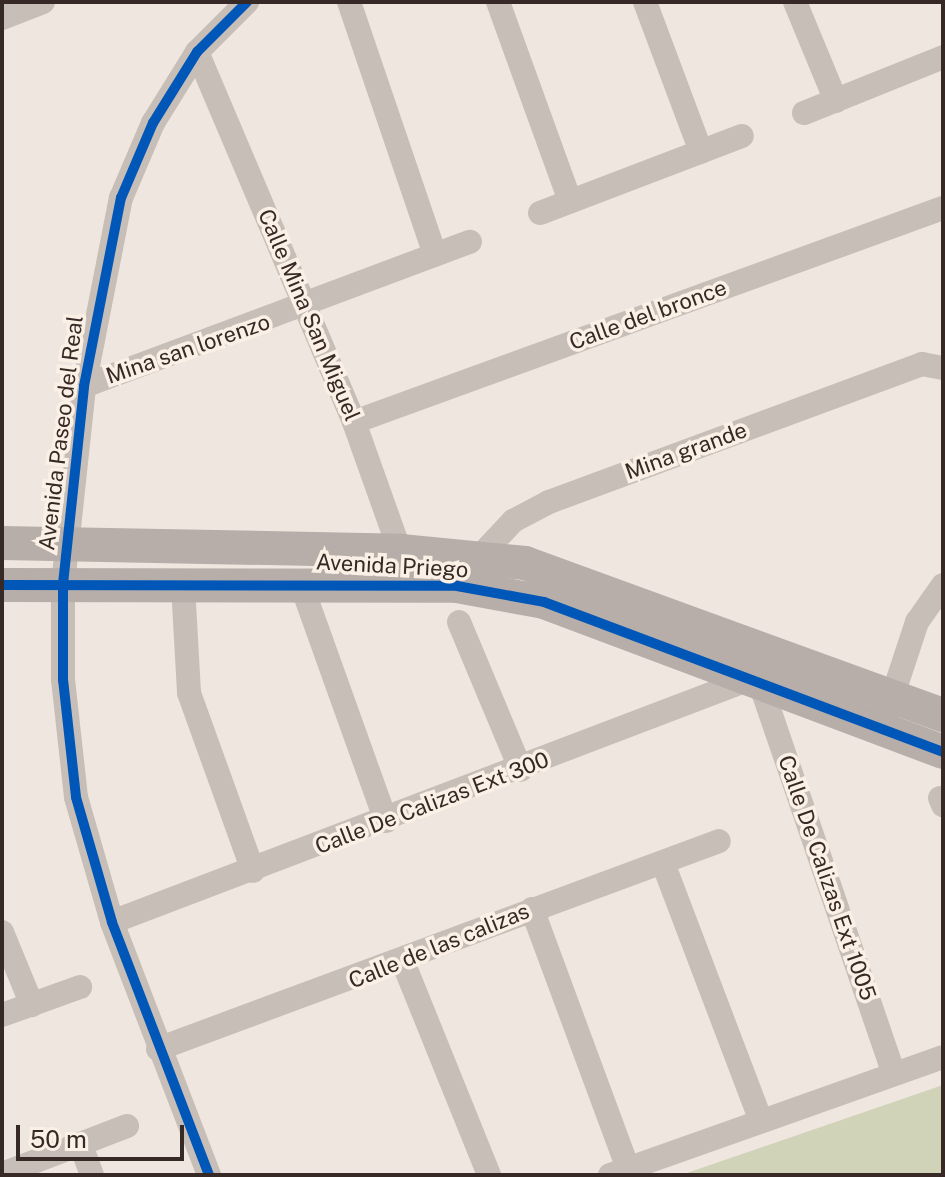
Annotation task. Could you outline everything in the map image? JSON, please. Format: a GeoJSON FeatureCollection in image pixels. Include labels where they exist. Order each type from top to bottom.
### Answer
{"type":"FeatureCollection","features":[{"type":"Feature","properties":{"kind":"street"},"geometry":{"type":"LineString","coordinates":[[2,18],[43,2]]}},
{"type":"Feature","properties":{"kind":"street"},"geometry":{"type":"LineString","coordinates":[[349,2],[435,255]]}},
{"type":"Feature","properties":{"kind":"street"},"geometry":{"type":"LineString","coordinates":[[498,2],[570,201]]}},
{"type":"Feature","properties":{"kind":"street"},"geometry":{"type":"LineString","coordinates":[[645,2],[701,152]]}},
{"type":"Feature","properties":{"kind":"street"},"geometry":{"type":"LineString","coordinates":[[795,2],[836,101]]}},
{"type":"Feature","properties":{"kind":"street","name":"Avenida Paseo del Real"},"geometry":{"type":"LineString","coordinates":[[209,1175],[158,1049],[112,922],[76,797],[67,737],[63,584],[84,386],[121,198],[153,123],[197,52],[233,7]]}},
{"type":"Feature","properties":{"kind":"street","name":"Calle Mina San Miguel"},"geometry":{"type":"LineString","coordinates":[[197,52],[354,422],[406,567]]}},
{"type":"Feature","properties":{"kind":"street"},"geometry":{"type":"LineString","coordinates":[[804,113],[943,57]]}},
{"type":"Feature","properties":{"kind":"street"},"geometry":{"type":"LineString","coordinates":[[540,213],[742,136]]}},
{"type":"Feature","properties":{"kind":"street","name":"Calle del bronce"},"geometry":{"type":"LineString","coordinates":[[354,422],[943,208]]}},
{"type":"Feature","properties":{"kind":"street","name":"Mina san lorenzo"},"geometry":{"type":"LineString","coordinates":[[84,386],[307,307],[470,242]]}},
{"type":"Feature","properties":{"kind":"street","name":"Mina grande"},"geometry":{"type":"LineString","coordinates":[[457,586],[479,555],[513,521],[549,502],[922,364],[943,368]]}},
{"type":"Feature","properties":{"kind":"street","name":"Avenida Priego"},"geometry":{"type":"LineString","coordinates":[[2,543],[66,542],[406,567],[457,586],[544,602],[755,681],[888,712],[943,715]]}},
{"type":"Feature","properties":{"kind":"street","name":"Avenida Priego"},"geometry":{"type":"LineString","coordinates":[[2,585],[183,585],[300,581],[479,555],[560,574],[888,712],[943,752]]}},
{"type":"Feature","properties":{"kind":"street"},"geometry":{"type":"LineString","coordinates":[[300,581],[386,821]]}},
{"type":"Feature","properties":{"kind":"street"},"geometry":{"type":"LineString","coordinates":[[183,585],[189,693],[253,871]]}},
{"type":"Feature","properties":{"kind":"street"},"geometry":{"type":"LineString","coordinates":[[888,712],[917,622],[943,585]]}},
{"type":"Feature","properties":{"kind":"street"},"geometry":{"type":"LineString","coordinates":[[459,622],[521,770]]}},
{"type":"Feature","properties":{"kind":"street","name":"Calle De Calizas Ext 300"},"geometry":{"type":"LineString","coordinates":[[112,922],[755,681]]}},
{"type":"Feature","properties":{"kind":"street","name":"Calle De Calizas Ext 1005"},"geometry":{"type":"LineString","coordinates":[[755,681],[894,1074]]}},
{"type":"Feature","properties":{"kind":"street","name":"Calle de las calizas"},"geometry":{"type":"LineString","coordinates":[[158,1049],[403,962],[532,909],[719,841]]}},
{"type":"Feature","properties":{"kind":"street"},"geometry":{"type":"LineString","coordinates":[[663,863],[761,1121]]}},
{"type":"Feature","properties":{"kind":"street"},"geometry":{"type":"LineString","coordinates":[[532,909],[619,1172],[943,1057]]}},
{"type":"Feature","properties":{"kind":"street"},"geometry":{"type":"LineString","coordinates":[[2,932],[32,1005]]}},
{"type":"Feature","properties":{"kind":"street"},"geometry":{"type":"LineString","coordinates":[[403,962],[489,1175]]}},
{"type":"Feature","properties":{"kind":"street"},"geometry":{"type":"LineString","coordinates":[[2,1015],[80,987]]}},
{"type":"Feature","properties":{"kind":"street"},"geometry":{"type":"LineString","coordinates":[[2,1174],[127,1126]]}},
{"type":"Feature","properties":{"kind":"street"},"geometry":{"type":"LineString","coordinates":[[81,1145],[92,1175]]}},
{"type":"Feature","properties":{"kind":"green space"},"geometry":{"type":"Polygon","coordinates":[[[943,1085],[943,1175],[681,1175],[943,1085]]]}},
{"type":"Feature","properties":{"kind":"cycle path"},"geometry":{"type":"LineString","coordinates":[[209,1175],[112,922],[76,797],[63,680],[63,584],[84,386],[121,198],[153,123],[197,52],[247,2]]}},
{"type":"Feature","properties":{"kind":"cycle path"},"geometry":{"type":"LineString","coordinates":[[2,585],[457,586],[544,602],[943,752]]}}]}
